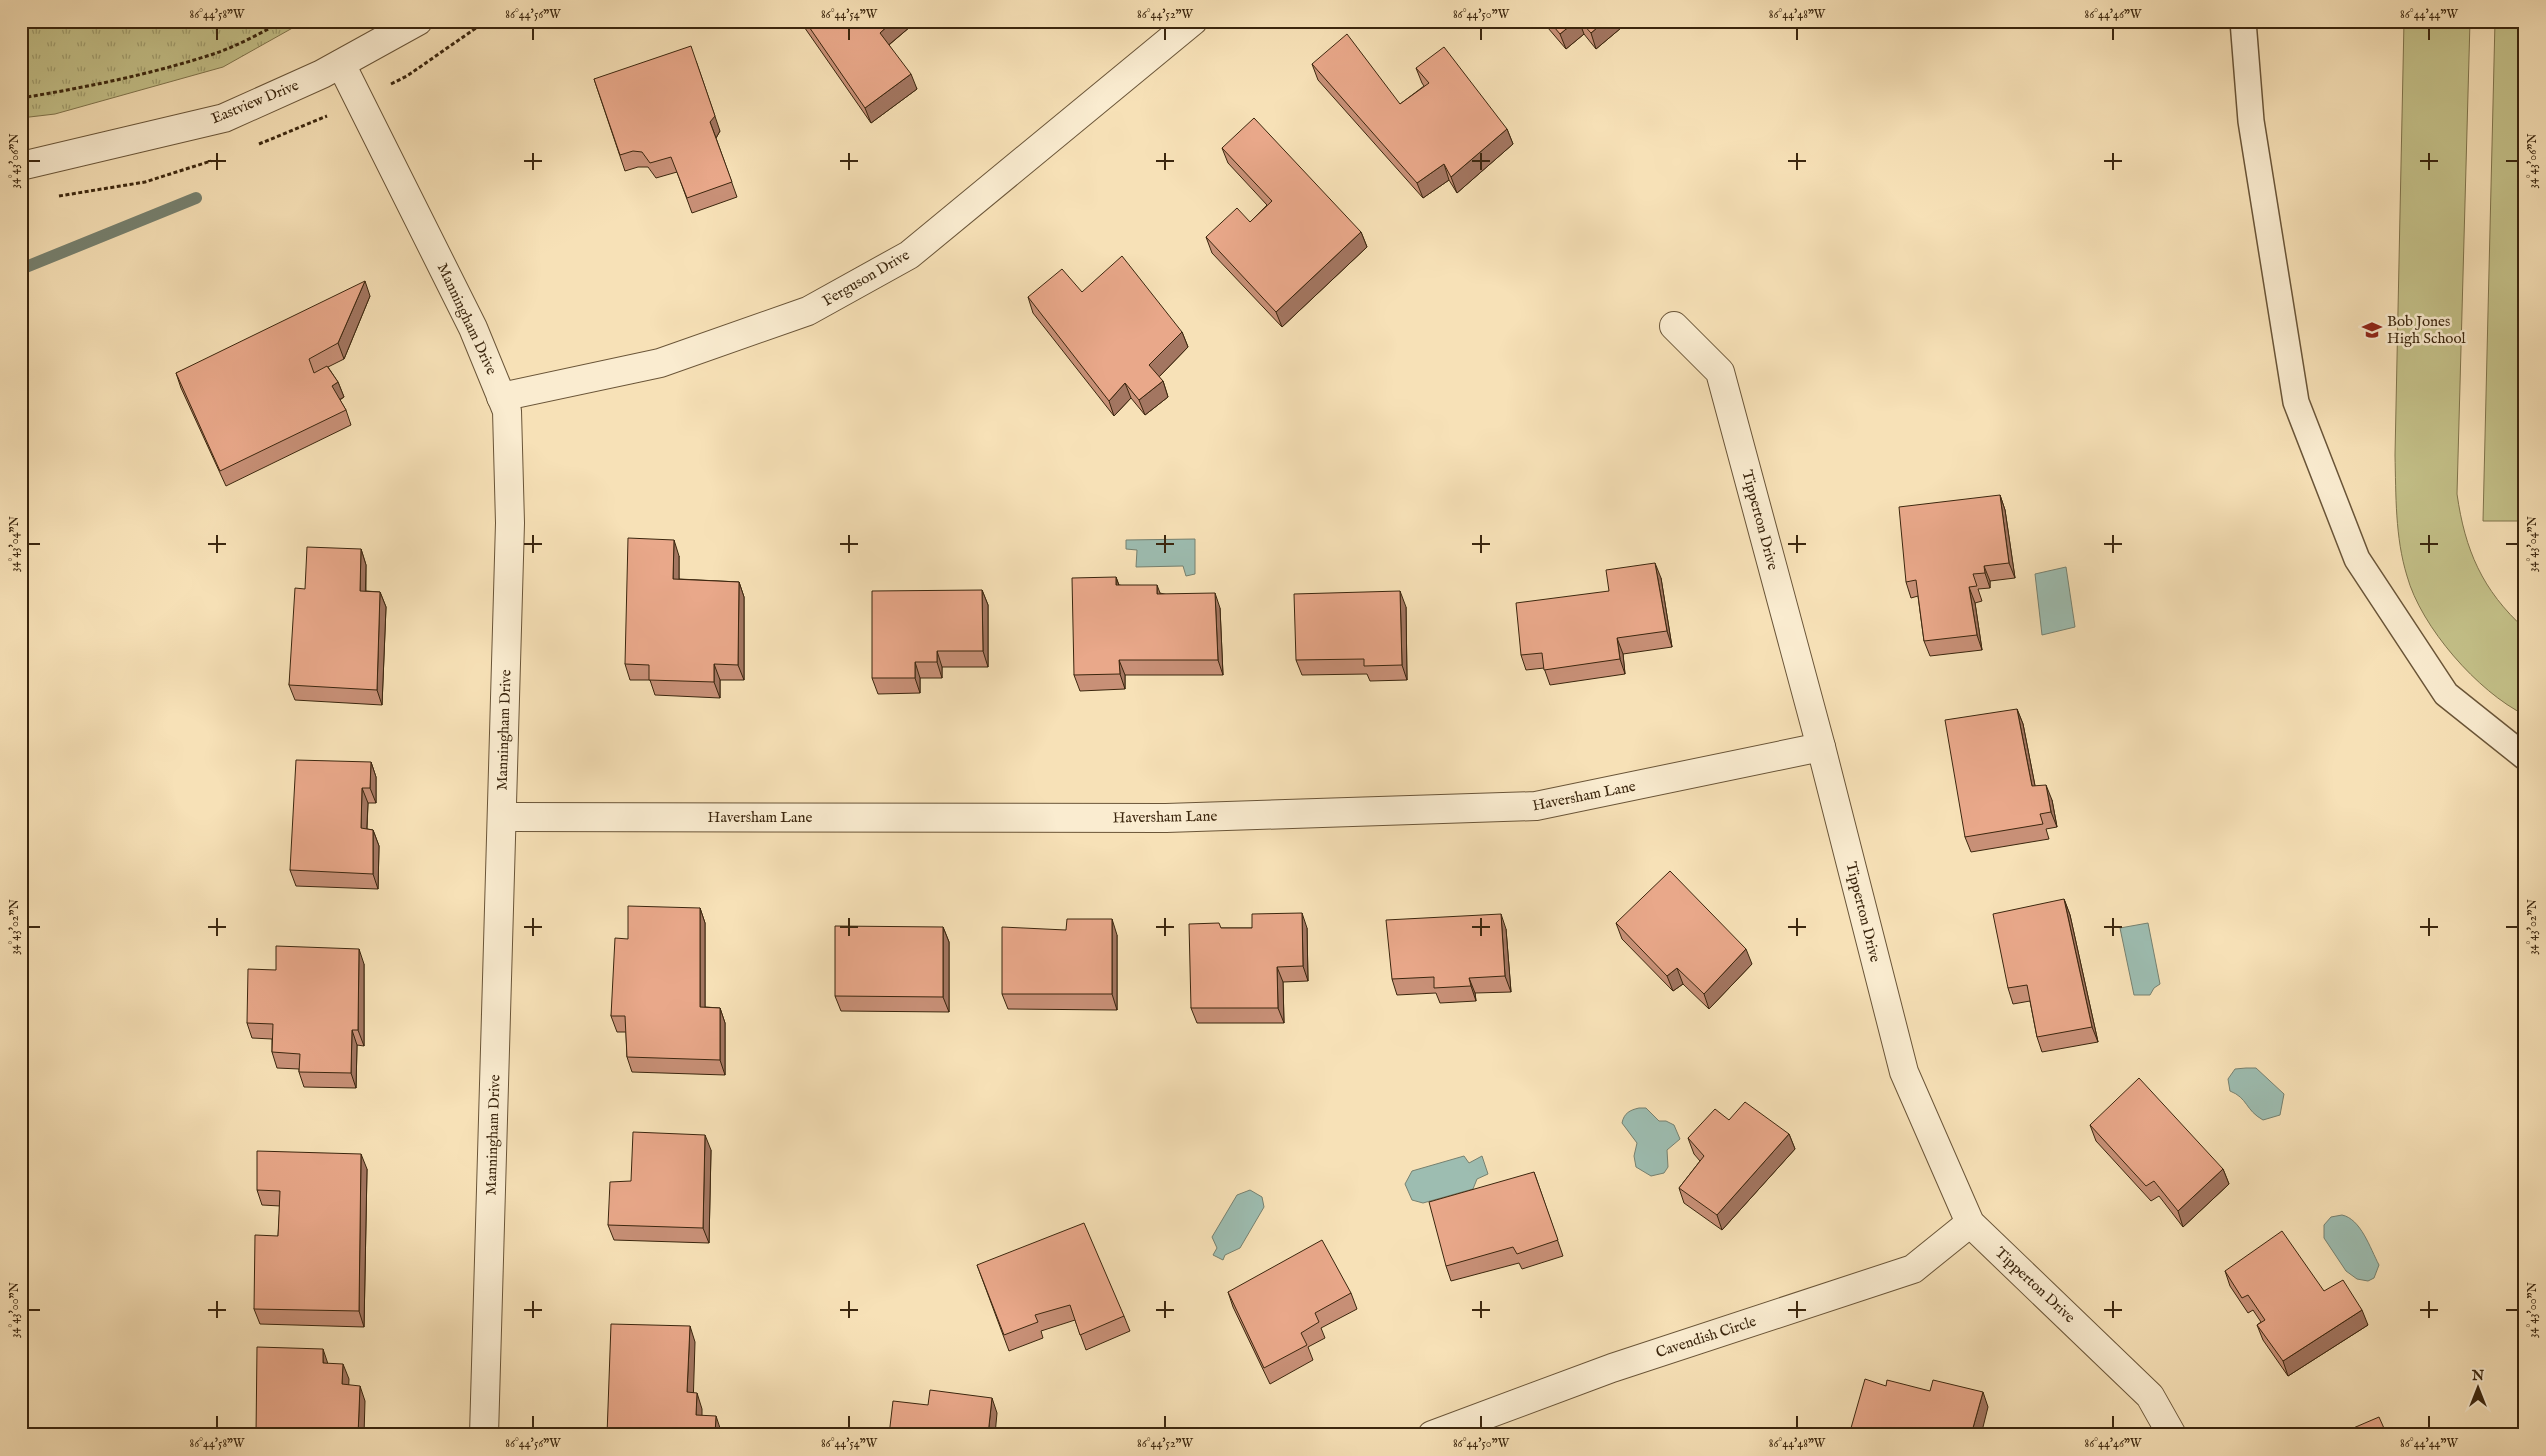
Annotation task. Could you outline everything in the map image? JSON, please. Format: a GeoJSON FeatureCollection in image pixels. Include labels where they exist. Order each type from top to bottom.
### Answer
{"type":"FeatureCollection","features":[{"type":"Feature","properties":{"kind":"street","name":"Eastview Drive"},"geometry":{"type":"LineString","coordinates":[[21,166],[224,118],[341,64],[418,21]]}},
{"type":"Feature","properties":{"kind":"street","name":"Ferguson Drive"},"geometry":{"type":"LineString","coordinates":[[501,397],[660,363],[808,311],[908,255],[1193,21]]}},
{"type":"Feature","properties":{"kind":"street","name":"Manningham Drive"},"geometry":{"type":"LineString","coordinates":[[341,64],[473,328],[507,411],[510,523],[484,1435]]}},
{"type":"Feature","properties":{"kind":"street","name":"Tipperton Drive"},"geometry":{"type":"LineString","coordinates":[[1674,326],[1720,372],[1822,746],[1904,1072],[1970,1223],[2150,1396],[2172,1435]]}},
{"type":"Feature","properties":{"kind":"street","name":"Haversham Lane"},"geometry":{"type":"LineString","coordinates":[[502,817],[1166,818],[1536,806],[1822,746]]}},
{"type":"Feature","properties":{"kind":"street","name":"Cavendish Circle"},"geometry":{"type":"LineString","coordinates":[[1432,1435],[1612,1368],[1913,1269],[1970,1223]]}},
{"type":"Feature","properties":{"kind":"lane"},"geometry":{"type":"LineString","coordinates":[[2243,21],[2252,121],[2294,392],[2299,411],[2357,558],[2446,694],[2525,757]]}},
{"type":"Feature","properties":{"kind":"path"},"geometry":{"type":"LineString","coordinates":[[21,98],[75,89],[208,56],[241,43],[283,21]]}},
{"type":"Feature","properties":{"kind":"path"},"geometry":{"type":"LineString","coordinates":[[310,125],[407,76],[486,21]]}},
{"type":"Feature","properties":{"kind":"path"},"geometry":{"type":"LineString","coordinates":[[54,197],[145,182]]}},
{"type":"Feature","properties":{"kind":"green space"},"geometry":{"type":"Polygon","coordinates":[[[21,21],[305,21],[223,67],[55,114],[21,118],[21,21]]]}},
{"type":"Feature","properties":{"kind":"green space"},"geometry":{"type":"Polygon","coordinates":[[[2404,21],[2470,21],[2457,494],[2465,533],[2478,568],[2497,599],[2525,629],[2525,715],[2507,705],[2489,691],[2454,656],[2438,636],[2414,596],[2400,546],[2395,455],[2404,21]]]}},
{"type":"Feature","properties":{"kind":"green space"},"geometry":{"type":"Polygon","coordinates":[[[2495,21],[2525,21],[2525,521],[2483,521],[2495,21]]]}},
{"type":"Feature","properties":{"kind":"shaded area"},"geometry":{"type":"Polygon","coordinates":[[[1195,539],[1195,574],[1186,576],[1183,566],[1136,567],[1137,550],[1126,549],[1126,540],[1195,539]]]}},
{"type":"Feature","properties":{"kind":"shaded area"},"geometry":{"type":"Polygon","coordinates":[[[2066,567],[2075,627],[2042,635],[2035,574],[2066,567]]]}},
{"type":"Feature","properties":{"kind":"shaded area"},"geometry":{"type":"Polygon","coordinates":[[[2148,923],[2160,984],[2154,988],[2150,995],[2134,995],[2120,928],[2148,923]]]}},
{"type":"Feature","properties":{"kind":"shaded area"},"geometry":{"type":"Polygon","coordinates":[[[2256,1068],[2284,1094],[2280,1115],[2263,1120],[2240,1097],[2230,1091],[2228,1079],[2235,1069],[2256,1068]]]}},
{"type":"Feature","properties":{"kind":"shaded area"},"geometry":{"type":"Polygon","coordinates":[[[1639,1108],[1646,1108],[1659,1121],[1666,1121],[1674,1125],[1680,1139],[1667,1150],[1668,1167],[1664,1173],[1651,1176],[1636,1167],[1634,1156],[1637,1143],[1622,1123],[1628,1112],[1639,1108]]]}},
{"type":"Feature","properties":{"kind":"shaded area"},"geometry":{"type":"Polygon","coordinates":[[[1464,1156],[1469,1163],[1482,1156],[1488,1174],[1477,1179],[1473,1189],[1423,1203],[1412,1200],[1405,1184],[1412,1171],[1464,1156]]]}},
{"type":"Feature","properties":{"kind":"shaded area"},"geometry":{"type":"Polygon","coordinates":[[[1250,1190],[1262,1197],[1264,1207],[1240,1248],[1225,1255],[1223,1260],[1213,1255],[1217,1248],[1212,1237],[1237,1195],[1250,1190]]]}},
{"type":"Feature","properties":{"kind":"shaded area"},"geometry":{"type":"Polygon","coordinates":[[[2342,1215],[2355,1222],[2360,1228],[2379,1265],[2374,1278],[2368,1281],[2357,1279],[2346,1271],[2324,1238],[2324,1225],[2331,1217],[2342,1215]]]}},
{"type":"Feature","properties":{"kind":"building"},"geometry":{"type":"Polygon","coordinates":[[[805,21],[893,21],[880,33],[911,74],[865,108],[805,21]]]}},
{"type":"Feature","properties":{"kind":"building"},"geometry":{"type":"Polygon","coordinates":[[[1549,21],[1576,21],[1560,34],[1549,21]]]}},
{"type":"Feature","properties":{"kind":"building"},"geometry":{"type":"Polygon","coordinates":[[[1580,21],[1605,21],[1591,33],[1580,21]]]}},
{"type":"Feature","properties":{"kind":"building"},"geometry":{"type":"Polygon","coordinates":[[[1347,34],[1400,104],[1429,83],[1416,68],[1444,47],[1507,129],[1451,177],[1444,164],[1417,183],[1312,64],[1347,34]]]}},
{"type":"Feature","properties":{"kind":"building"},"geometry":{"type":"Polygon","coordinates":[[[691,46],[715,116],[710,122],[732,182],[687,198],[671,157],[650,163],[642,152],[633,151],[620,155],[594,79],[691,46]]]}},
{"type":"Feature","properties":{"kind":"building"},"geometry":{"type":"Polygon","coordinates":[[[1254,118],[1361,232],[1276,312],[1206,237],[1237,208],[1250,222],[1272,201],[1222,148],[1254,118]]]}},
{"type":"Feature","properties":{"kind":"building"},"geometry":{"type":"Polygon","coordinates":[[[1122,256],[1182,332],[1149,365],[1163,381],[1139,400],[1125,383],[1109,401],[1028,297],[1062,269],[1082,292],[1122,256]]]}},
{"type":"Feature","properties":{"kind":"building"},"geometry":{"type":"Polygon","coordinates":[[[365,281],[338,343],[309,359],[314,373],[327,366],[338,382],[332,386],[346,410],[220,471],[176,373],[365,281]]]}},
{"type":"Feature","properties":{"kind":"building"},"geometry":{"type":"Polygon","coordinates":[[[2000,495],[2009,563],[1984,566],[1985,573],[1973,574],[1977,586],[1969,587],[1977,635],[1924,641],[1916,580],[1906,582],[1899,507],[2000,495]]]}},
{"type":"Feature","properties":{"kind":"building"},"geometry":{"type":"Polygon","coordinates":[[[628,538],[674,540],[673,579],[739,582],[738,665],[714,664],[714,682],[649,680],[649,665],[625,664],[628,538]]]}},
{"type":"Feature","properties":{"kind":"building"},"geometry":{"type":"Polygon","coordinates":[[[307,547],[361,549],[360,591],[380,592],[377,690],[289,685],[295,588],[305,589],[307,547]]]}},
{"type":"Feature","properties":{"kind":"building"},"geometry":{"type":"Polygon","coordinates":[[[1655,563],[1667,631],[1617,638],[1620,659],[1544,670],[1542,653],[1521,655],[1516,603],[1609,591],[1606,570],[1655,563]]]}},
{"type":"Feature","properties":{"kind":"building"},"geometry":{"type":"Polygon","coordinates":[[[1116,577],[1116,585],[1157,585],[1157,594],[1215,593],[1218,660],[1119,660],[1120,674],[1074,675],[1072,578],[1116,577]]]}},
{"type":"Feature","properties":{"kind":"building"},"geometry":{"type":"Polygon","coordinates":[[[982,590],[983,651],[937,651],[937,662],[915,662],[915,678],[872,678],[872,591],[982,590]]]}},
{"type":"Feature","properties":{"kind":"building"},"geometry":{"type":"Polygon","coordinates":[[[1400,591],[1402,665],[1364,666],[1364,659],[1296,660],[1294,594],[1400,591]]]}},
{"type":"Feature","properties":{"kind":"building"},"geometry":{"type":"Polygon","coordinates":[[[2017,709],[2032,786],[2046,785],[2051,812],[2040,814],[2043,824],[1965,837],[1945,720],[2017,709]]]}},
{"type":"Feature","properties":{"kind":"building"},"geometry":{"type":"Polygon","coordinates":[[[296,760],[371,762],[370,788],[362,788],[361,828],[373,830],[373,874],[290,870],[296,760]]]}},
{"type":"Feature","properties":{"kind":"building"},"geometry":{"type":"Polygon","coordinates":[[[1670,871],[1746,949],[1704,994],[1677,968],[1667,976],[1616,923],[1670,871]]]}},
{"type":"Feature","properties":{"kind":"building"},"geometry":{"type":"Polygon","coordinates":[[[2064,899],[2092,1027],[2037,1037],[2027,985],[2008,988],[1993,914],[2064,899]]]}},
{"type":"Feature","properties":{"kind":"building"},"geometry":{"type":"Polygon","coordinates":[[[628,906],[700,908],[700,1007],[720,1008],[720,1060],[627,1057],[625,1016],[611,1016],[615,938],[628,939],[628,906]]]}},
{"type":"Feature","properties":{"kind":"building"},"geometry":{"type":"Polygon","coordinates":[[[1302,913],[1303,966],[1277,967],[1278,1008],[1191,1008],[1189,924],[1219,923],[1221,928],[1252,928],[1252,914],[1302,913]]]}},
{"type":"Feature","properties":{"kind":"building"},"geometry":{"type":"Polygon","coordinates":[[[1501,914],[1505,976],[1469,978],[1471,986],[1434,988],[1434,977],[1392,979],[1386,920],[1501,914]]]}},
{"type":"Feature","properties":{"kind":"building"},"geometry":{"type":"Polygon","coordinates":[[[1067,919],[1112,919],[1112,994],[1002,994],[1002,927],[1066,930],[1067,919]]]}},
{"type":"Feature","properties":{"kind":"building"},"geometry":{"type":"Polygon","coordinates":[[[835,926],[943,927],[943,997],[835,996],[835,926]]]}},
{"type":"Feature","properties":{"kind":"building"},"geometry":{"type":"Polygon","coordinates":[[[276,946],[359,949],[358,1030],[352,1030],[351,1073],[299,1072],[300,1054],[272,1052],[273,1024],[247,1023],[248,969],[276,970],[276,946]]]}},
{"type":"Feature","properties":{"kind":"building"},"geometry":{"type":"Polygon","coordinates":[[[2139,1078],[2223,1169],[2178,1211],[2154,1181],[2146,1186],[2090,1125],[2139,1078]]]}},
{"type":"Feature","properties":{"kind":"building"},"geometry":{"type":"Polygon","coordinates":[[[1745,1102],[1789,1134],[1717,1215],[1679,1188],[1704,1156],[1688,1138],[1715,1109],[1729,1120],[1745,1102]]]}},
{"type":"Feature","properties":{"kind":"building"},"geometry":{"type":"Polygon","coordinates":[[[633,1132],[705,1135],[703,1228],[608,1225],[610,1182],[631,1181],[633,1132]]]}},
{"type":"Feature","properties":{"kind":"building"},"geometry":{"type":"Polygon","coordinates":[[[257,1151],[361,1154],[359,1311],[254,1309],[255,1235],[278,1236],[280,1191],[257,1190],[257,1151]]]}},
{"type":"Feature","properties":{"kind":"building"},"geometry":{"type":"Polygon","coordinates":[[[1534,1172],[1558,1240],[1517,1254],[1513,1247],[1446,1266],[1429,1202],[1534,1172]]]}},
{"type":"Feature","properties":{"kind":"building"},"geometry":{"type":"Polygon","coordinates":[[[1084,1223],[1124,1316],[1080,1335],[1070,1305],[1035,1315],[1038,1322],[1004,1335],[977,1265],[1084,1223]]]}},
{"type":"Feature","properties":{"kind":"building"},"geometry":{"type":"Polygon","coordinates":[[[2282,1231],[2324,1291],[2343,1280],[2362,1310],[2283,1361],[2257,1325],[2265,1320],[2248,1295],[2242,1298],[2225,1271],[2282,1231]]]}},
{"type":"Feature","properties":{"kind":"building"},"geometry":{"type":"Polygon","coordinates":[[[1322,1240],[1351,1293],[1315,1313],[1319,1322],[1301,1333],[1307,1345],[1264,1368],[1228,1292],[1322,1240]]]}},
{"type":"Feature","properties":{"kind":"building"},"geometry":{"type":"Polygon","coordinates":[[[611,1324],[690,1326],[687,1392],[697,1393],[696,1415],[716,1416],[715,1435],[607,1435],[611,1324]]]}},
{"type":"Feature","properties":{"kind":"building"},"geometry":{"type":"Polygon","coordinates":[[[257,1347],[323,1349],[323,1363],[343,1364],[342,1384],[360,1386],[358,1435],[245,1435],[256,1434],[257,1347]]]}},
{"type":"Feature","properties":{"kind":"building"},"geometry":{"type":"Polygon","coordinates":[[[1865,1379],[1886,1386],[1887,1380],[1930,1391],[1933,1380],[1983,1392],[1971,1435],[1949,1435],[1943,1433],[1942,1435],[1849,1435],[1865,1379]]]}},
{"type":"Feature","properties":{"kind":"building"},"geometry":{"type":"Polygon","coordinates":[[[930,1390],[992,1398],[988,1435],[889,1435],[893,1401],[928,1405],[930,1390]]]}},
{"type":"Feature","properties":{"kind":"building"},"geometry":{"type":"Polygon","coordinates":[[[2379,1417],[2387,1435],[2337,1435],[2379,1417]]]}},
{"type":"Feature","properties":{"kind":"waterway"},"geometry":{"type":"LineString","coordinates":[[21,269],[196,198]]}},
{"type":"Feature","properties":{"kind":"place","name":"Bob Jones High School"},"geometry":{"type":"Point","coordinates":[2372,330]}}]}
